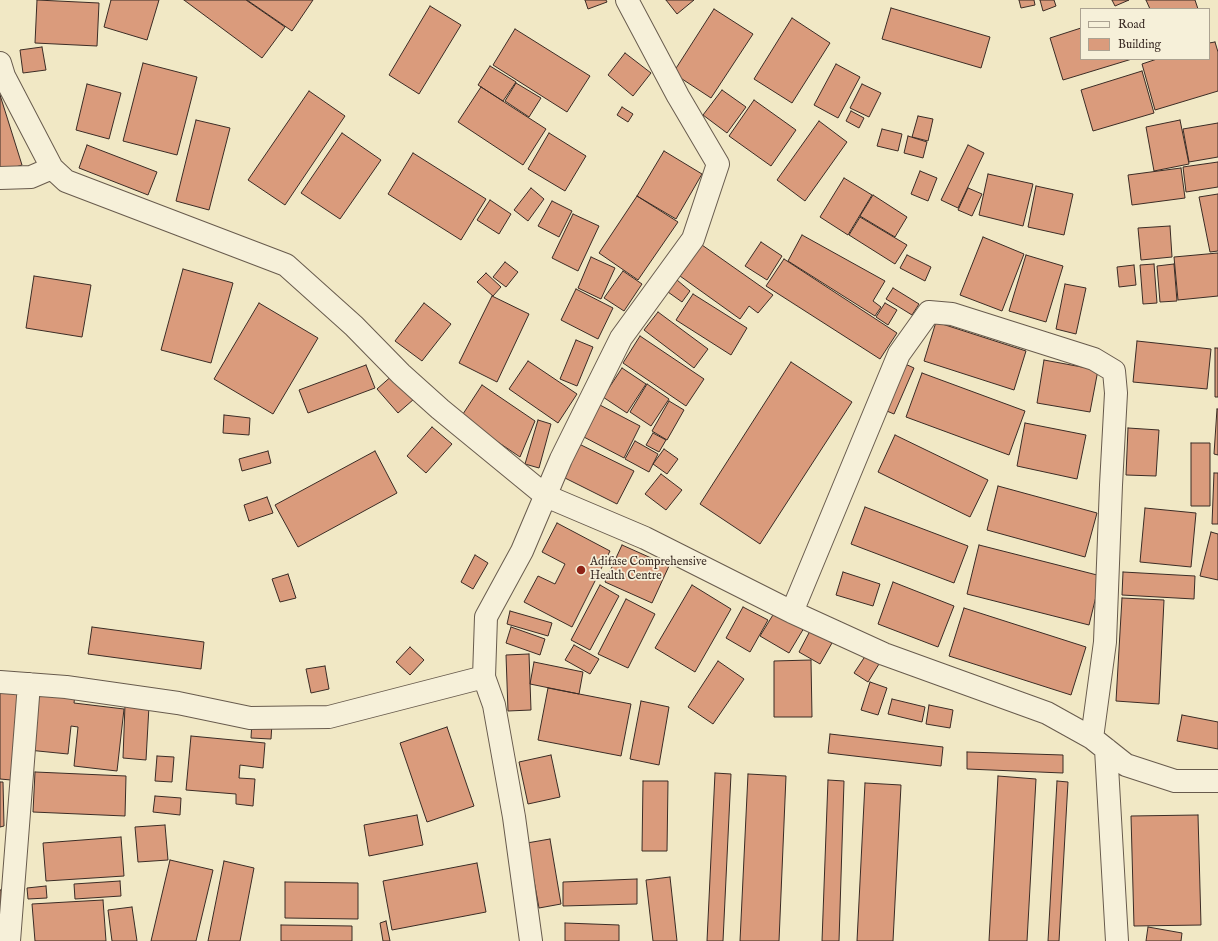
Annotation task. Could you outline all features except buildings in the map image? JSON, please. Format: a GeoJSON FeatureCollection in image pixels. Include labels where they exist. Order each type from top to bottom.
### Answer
{"type":"FeatureCollection","features":[{"type":"Feature","properties":{"kind":"street"},"geometry":{"type":"LineString","coordinates":[[531,941],[514,817],[494,704],[484,677],[486,617],[522,551],[561,459],[621,338],[693,239],[718,164],[678,96],[628,0]]}},
{"type":"Feature","properties":{"kind":"street"},"geometry":{"type":"LineString","coordinates":[[0,63],[4,76],[52,168],[66,181],[286,265],[354,326],[401,374],[440,409],[546,496],[645,538],[792,612],[884,654],[1048,713],[1099,743],[1126,765],[1175,781],[1218,781]]}},
{"type":"Feature","properties":{"kind":"street"},"geometry":{"type":"LineString","coordinates":[[0,178],[31,177],[52,168]]}},
{"type":"Feature","properties":{"kind":"street"},"geometry":{"type":"LineString","coordinates":[[792,612],[899,354],[929,312],[952,314],[1094,358],[1114,371],[1116,393],[1110,485],[1105,642],[1099,743],[1117,941]]}},
{"type":"Feature","properties":{"kind":"street"},"geometry":{"type":"LineString","coordinates":[[0,682],[66,687],[178,703],[250,718],[328,717],[484,677]]}},
{"type":"Feature","properties":{"kind":"street"},"geometry":{"type":"LineString","coordinates":[[9,941],[29,684]]}},
{"type":"Feature","properties":{"kind":"place","name":"Adifase Comprehensive Health Centre"},"geometry":{"type":"Point","coordinates":[581,570]}}]}
